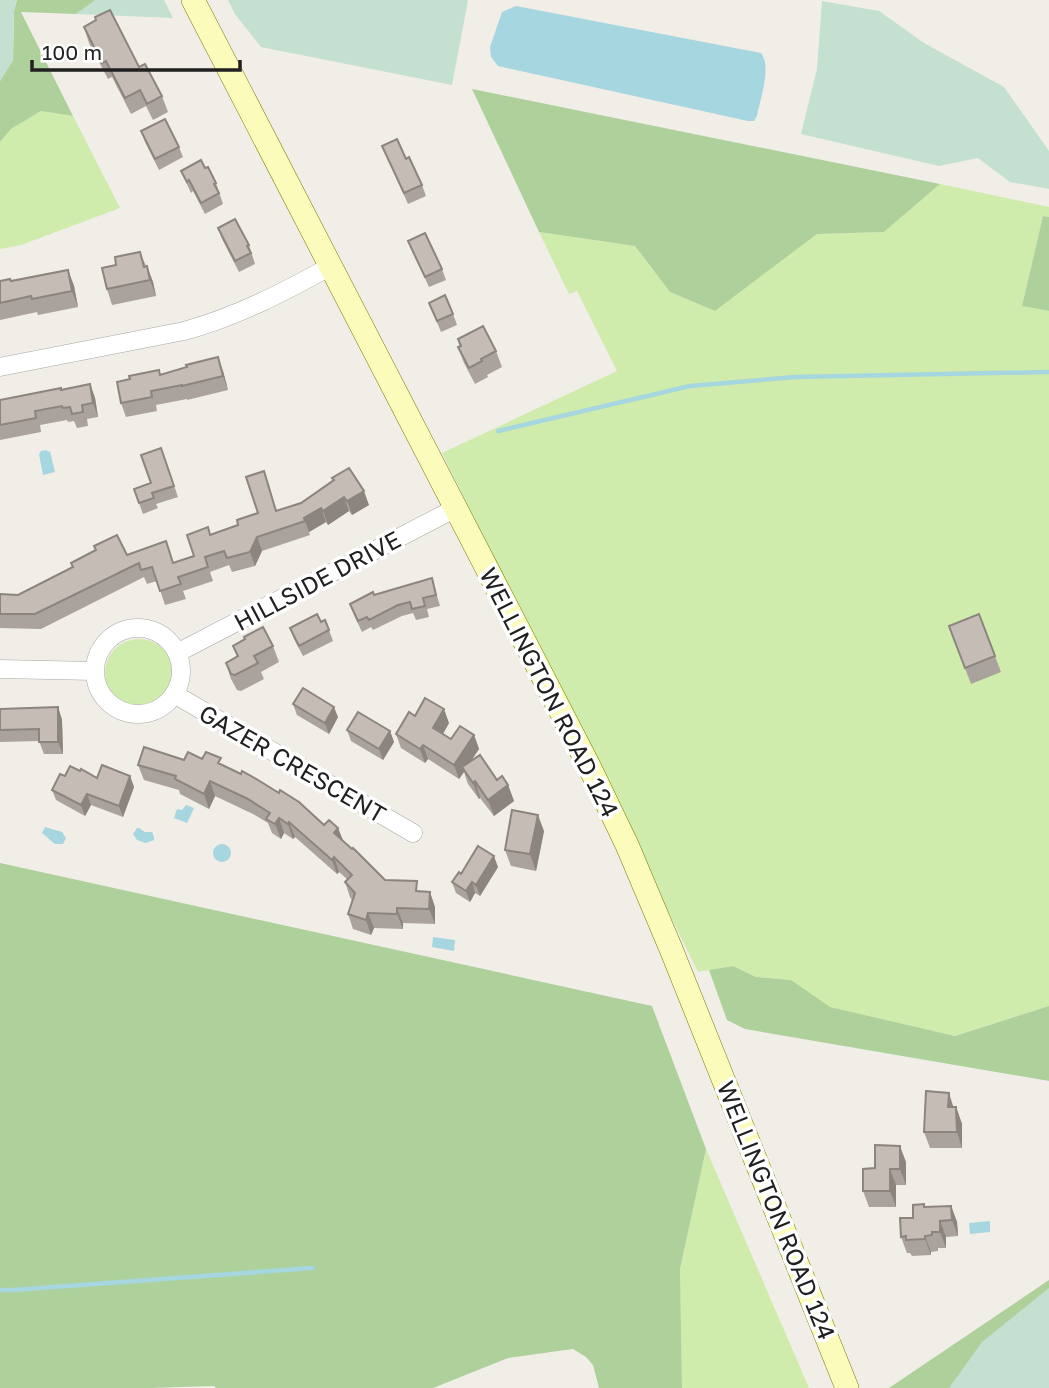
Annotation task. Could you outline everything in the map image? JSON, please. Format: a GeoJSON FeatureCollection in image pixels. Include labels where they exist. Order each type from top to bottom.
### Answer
{"type":"FeatureCollection","features":[{"type":"Feature","properties":{"kind":"main road","name":"WELLINGTON ROAD 124"},"geometry":{"type":"LineString","coordinates":[[198,9],[583,753],[627,845],[710,1041],[848,1388]]}},
{"type":"Feature","properties":{"kind":"street"},"geometry":{"type":"LineString","coordinates":[[0,368],[210,324],[239,313],[331,266]]}},
{"type":"Feature","properties":{"kind":"street","name":"HILLSIDE DRIVE"},"geometry":{"type":"LineString","coordinates":[[177,653],[456,508]]}},
{"type":"Feature","properties":{"kind":"street"},"geometry":{"type":"LineString","coordinates":[[138,627],[154,631],[168,639],[177,653],[181,667],[180,681],[165,704],[152,711],[138,714],[112,705],[102,694],[96,681],[94,671],[98,653],[107,640],[121,631],[138,627]]}},
{"type":"Feature","properties":{"kind":"street"},"geometry":{"type":"LineString","coordinates":[[0,669],[94,671]]}},
{"type":"Feature","properties":{"kind":"street","name":"GAZER CRESCENT"},"geometry":{"type":"LineString","coordinates":[[174,694],[413,833]]}},
{"type":"Feature","properties":{"kind":"green space"},"geometry":{"type":"Polygon","coordinates":[[[0,0],[17,0],[14,11],[13,60],[0,81],[0,0]]]}},
{"type":"Feature","properties":{"kind":"green space"},"geometry":{"type":"Polygon","coordinates":[[[17,0],[96,0],[76,14],[21,12],[73,116],[41,111],[11,129],[0,142],[0,81],[13,60],[14,11],[17,0]]]}},
{"type":"Feature","properties":{"kind":"green space"},"geometry":{"type":"Polygon","coordinates":[[[96,0],[164,0],[173,18],[76,14],[96,0]]]}},
{"type":"Feature","properties":{"kind":"green space"},"geometry":{"type":"Polygon","coordinates":[[[228,0],[468,0],[452,85],[261,47],[235,14],[228,0]]]}},
{"type":"Feature","properties":{"kind":"green space"},"geometry":{"type":"Polygon","coordinates":[[[822,1],[879,11],[924,43],[1004,87],[1049,151],[1049,189],[1010,182],[978,158],[939,166],[801,134],[817,69],[822,1]]]}},
{"type":"Feature","properties":{"kind":"green space"},"geometry":{"type":"Polygon","coordinates":[[[472,89],[940,184],[884,232],[817,234],[715,311],[670,292],[635,246],[539,232],[472,89]]]}},
{"type":"Feature","properties":{"kind":"green space"},"geometry":{"type":"Polygon","coordinates":[[[41,111],[73,116],[120,208],[21,245],[0,249],[0,142],[11,129],[41,111]]]}},
{"type":"Feature","properties":{"kind":"green space"},"geometry":{"type":"Polygon","coordinates":[[[940,184],[1049,207],[1049,217],[1043,216],[1022,306],[1049,311],[1049,1006],[955,1036],[829,1007],[791,980],[756,977],[733,966],[698,972],[442,453],[617,371],[577,291],[569,294],[539,232],[635,246],[670,292],[715,311],[817,234],[884,232],[940,184]]]}},
{"type":"Feature","properties":{"kind":"green space"},"geometry":{"type":"Polygon","coordinates":[[[1043,216],[1049,217],[1049,311],[1022,306],[1043,216]]]}},
{"type":"Feature","properties":{"kind":"green space"},"geometry":{"type":"Polygon","coordinates":[[[139,639],[152,642],[163,649],[170,660],[173,673],[170,686],[163,697],[152,704],[139,707],[126,704],[115,697],[108,686],[105,673],[108,660],[115,649],[126,642],[139,639]]]}},
{"type":"Feature","properties":{"kind":"green space"},"geometry":{"type":"Polygon","coordinates":[[[0,863],[652,1006],[706,1149],[680,1269],[682,1388],[599,1388],[593,1365],[573,1349],[508,1358],[433,1388],[0,1388],[0,863]]]}},
{"type":"Feature","properties":{"kind":"green space"},"geometry":{"type":"Polygon","coordinates":[[[733,966],[756,977],[791,980],[830,1007],[955,1036],[1049,1006],[1049,1081],[745,1029],[727,1020],[709,970],[733,966]]]}},
{"type":"Feature","properties":{"kind":"green space"},"geometry":{"type":"Polygon","coordinates":[[[706,1149],[809,1388],[682,1388],[680,1269],[706,1149]]]}},
{"type":"Feature","properties":{"kind":"green space"},"geometry":{"type":"Polygon","coordinates":[[[1049,1280],[1049,1388],[889,1388],[1049,1280]]]}},
{"type":"Feature","properties":{"kind":"green space"},"geometry":{"type":"Polygon","coordinates":[[[1049,1288],[1049,1388],[949,1388],[982,1342],[1049,1288]]]}},
{"type":"Feature","properties":{"kind":"water"},"geometry":{"type":"Polygon","coordinates":[[[516,6],[761,53],[765,75],[757,116],[754,121],[748,121],[498,66],[491,57],[490,47],[502,12],[516,6]]]}},
{"type":"Feature","properties":{"kind":"water"},"geometry":{"type":"Polygon","coordinates":[[[50,451],[55,472],[43,475],[39,454],[50,451]]]}},
{"type":"Feature","properties":{"kind":"water"},"geometry":{"type":"Polygon","coordinates":[[[186,805],[194,808],[187,823],[174,818],[177,809],[182,810],[186,805]]]}},
{"type":"Feature","properties":{"kind":"water"},"geometry":{"type":"Polygon","coordinates":[[[45,827],[62,832],[66,838],[63,844],[55,844],[42,833],[45,827]]]}},
{"type":"Feature","properties":{"kind":"water"},"geometry":{"type":"Polygon","coordinates":[[[137,828],[152,832],[154,840],[146,843],[137,840],[133,834],[137,828]]]}},
{"type":"Feature","properties":{"kind":"water"},"geometry":{"type":"Polygon","coordinates":[[[222,844],[228,847],[231,853],[228,859],[222,862],[216,859],[213,853],[216,847],[222,844]]]}},
{"type":"Feature","properties":{"kind":"water"},"geometry":{"type":"Polygon","coordinates":[[[433,937],[455,940],[454,951],[432,947],[433,937]]]}},
{"type":"Feature","properties":{"kind":"water"},"geometry":{"type":"Polygon","coordinates":[[[990,1221],[990,1232],[970,1234],[969,1223],[990,1221]]]}},
{"type":"Feature","properties":{"kind":"building"},"geometry":{"type":"Polygon","coordinates":[[[110,10],[139,67],[145,64],[162,96],[147,104],[140,90],[125,98],[106,61],[102,63],[84,27],[96,20],[95,17],[110,10]]]}},
{"type":"Feature","properties":{"kind":"building"},"geometry":{"type":"Polygon","coordinates":[[[165,119],[179,147],[155,159],[141,131],[165,119]]]}},
{"type":"Feature","properties":{"kind":"building"},"geometry":{"type":"Polygon","coordinates":[[[397,139],[422,185],[404,193],[382,146],[397,139]]]}},
{"type":"Feature","properties":{"kind":"building"},"geometry":{"type":"Polygon","coordinates":[[[201,160],[205,168],[208,167],[219,193],[201,203],[181,171],[201,160]]]}},
{"type":"Feature","properties":{"kind":"building"},"geometry":{"type":"Polygon","coordinates":[[[235,219],[251,253],[235,261],[218,228],[235,219]]]}},
{"type":"Feature","properties":{"kind":"building"},"geometry":{"type":"Polygon","coordinates":[[[425,233],[442,269],[425,277],[408,241],[425,233]]]}},
{"type":"Feature","properties":{"kind":"building"},"geometry":{"type":"Polygon","coordinates":[[[140,252],[150,280],[107,289],[102,268],[116,265],[115,257],[140,252]]]}},
{"type":"Feature","properties":{"kind":"building"},"geometry":{"type":"Polygon","coordinates":[[[68,270],[72,291],[0,303],[0,281],[68,270]]]}},
{"type":"Feature","properties":{"kind":"building"},"geometry":{"type":"Polygon","coordinates":[[[445,295],[453,314],[437,321],[429,303],[445,295]]]}},
{"type":"Feature","properties":{"kind":"building"},"geometry":{"type":"Polygon","coordinates":[[[483,326],[496,351],[469,368],[458,347],[461,346],[458,339],[483,326]]]}},
{"type":"Feature","properties":{"kind":"building"},"geometry":{"type":"Polygon","coordinates":[[[218,357],[223,376],[151,391],[152,397],[121,403],[117,382],[130,379],[129,376],[159,370],[160,375],[218,357]]]}},
{"type":"Feature","properties":{"kind":"building"},"geometry":{"type":"Polygon","coordinates":[[[90,384],[93,403],[82,405],[83,412],[72,414],[70,407],[62,406],[35,411],[36,418],[0,425],[0,400],[90,384]]]}},
{"type":"Feature","properties":{"kind":"building"},"geometry":{"type":"Polygon","coordinates":[[[161,448],[174,486],[152,493],[154,498],[139,503],[134,489],[151,483],[141,455],[161,448]]]}},
{"type":"Feature","properties":{"kind":"building"},"geometry":{"type":"Polygon","coordinates":[[[349,468],[364,491],[347,501],[344,497],[323,511],[321,508],[304,518],[305,521],[257,537],[250,552],[227,558],[224,551],[205,557],[208,567],[178,577],[181,584],[160,591],[152,567],[141,570],[139,563],[35,614],[0,614],[0,594],[18,595],[73,567],[71,563],[96,550],[94,546],[117,535],[127,555],[166,541],[173,563],[194,556],[187,535],[208,527],[210,535],[238,525],[237,520],[258,513],[246,477],[264,471],[276,511],[301,503],[349,468]]]}},
{"type":"Feature","properties":{"kind":"building"},"geometry":{"type":"Polygon","coordinates":[[[432,578],[436,595],[423,598],[425,606],[412,609],[410,602],[369,620],[367,617],[358,621],[350,604],[373,592],[374,595],[432,578]]]}},
{"type":"Feature","properties":{"kind":"building"},"geometry":{"type":"Polygon","coordinates":[[[317,614],[321,622],[325,620],[329,630],[299,646],[290,628],[317,614]]]}},
{"type":"Feature","properties":{"kind":"building"},"geometry":{"type":"Polygon","coordinates":[[[979,614],[995,656],[965,668],[949,626],[979,614]]]}},
{"type":"Feature","properties":{"kind":"building"},"geometry":{"type":"Polygon","coordinates":[[[263,627],[273,646],[254,656],[258,663],[235,675],[231,674],[226,663],[238,656],[233,646],[263,627]]]}},
{"type":"Feature","properties":{"kind":"building"},"geometry":{"type":"Polygon","coordinates":[[[303,688],[334,707],[325,723],[293,704],[303,688]]]}},
{"type":"Feature","properties":{"kind":"building"},"geometry":{"type":"Polygon","coordinates":[[[425,698],[444,709],[433,728],[451,739],[460,726],[474,735],[454,765],[423,745],[420,749],[396,734],[409,712],[415,716],[425,698]]]}},
{"type":"Feature","properties":{"kind":"building"},"geometry":{"type":"Polygon","coordinates":[[[58,707],[58,742],[39,742],[39,729],[0,730],[0,709],[58,707]]]}},
{"type":"Feature","properties":{"kind":"building"},"geometry":{"type":"Polygon","coordinates":[[[358,712],[390,731],[379,749],[347,730],[358,712]]]}},
{"type":"Feature","properties":{"kind":"building"},"geometry":{"type":"Polygon","coordinates":[[[144,747],[184,760],[188,752],[202,759],[206,752],[221,758],[218,763],[241,774],[242,771],[279,793],[280,790],[299,802],[324,825],[329,820],[338,828],[334,833],[385,880],[417,881],[416,891],[430,892],[429,909],[397,908],[397,914],[368,913],[366,920],[348,914],[355,893],[345,882],[352,875],[334,857],[332,860],[289,822],[288,824],[279,818],[275,824],[266,819],[270,813],[210,781],[204,794],[175,779],[176,776],[138,765],[144,747]]]}},
{"type":"Feature","properties":{"kind":"building"},"geometry":{"type":"Polygon","coordinates":[[[480,755],[497,780],[502,776],[508,785],[488,800],[462,767],[480,755]]]}},
{"type":"Feature","properties":{"kind":"building"},"geometry":{"type":"Polygon","coordinates":[[[102,765],[130,776],[119,806],[87,794],[81,805],[52,790],[60,774],[65,776],[70,766],[97,778],[102,765]]]}},
{"type":"Feature","properties":{"kind":"building"},"geometry":{"type":"Polygon","coordinates":[[[512,810],[538,815],[530,854],[505,850],[512,810]]]}},
{"type":"Feature","properties":{"kind":"building"},"geometry":{"type":"Polygon","coordinates":[[[478,846],[494,856],[476,885],[472,882],[466,891],[452,882],[459,872],[461,874],[478,846]]]}},
{"type":"Feature","properties":{"kind":"building"},"geometry":{"type":"Polygon","coordinates":[[[926,1091],[949,1093],[948,1107],[956,1107],[957,1132],[924,1132],[926,1091]]]}},
{"type":"Feature","properties":{"kind":"building"},"geometry":{"type":"Polygon","coordinates":[[[875,1145],[900,1146],[900,1169],[890,1169],[890,1191],[863,1191],[863,1169],[875,1168],[875,1145]]]}},
{"type":"Feature","properties":{"kind":"building"},"geometry":{"type":"Polygon","coordinates":[[[924,1204],[924,1207],[951,1206],[952,1220],[940,1221],[940,1232],[932,1232],[932,1235],[925,1236],[925,1239],[906,1240],[906,1236],[901,1237],[900,1218],[913,1218],[913,1205],[924,1204]]]}},
{"type":"Feature","properties":{"kind":"waterway"},"geometry":{"type":"LineString","coordinates":[[498,431],[690,386],[795,377],[1049,372]]}},
{"type":"Feature","properties":{"kind":"waterway"},"geometry":{"type":"LineString","coordinates":[[0,1290],[312,1268]]}}]}
